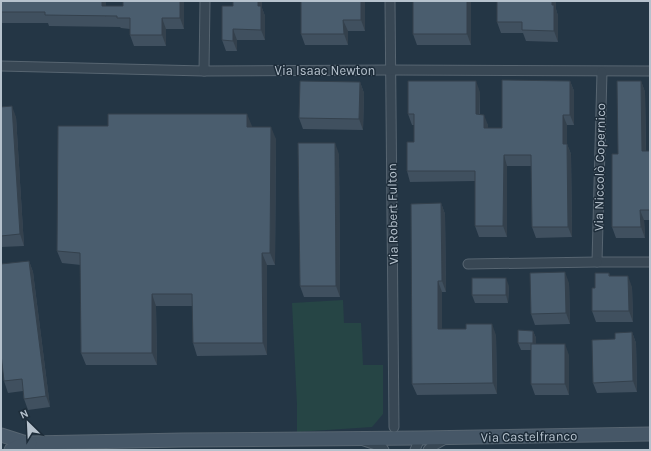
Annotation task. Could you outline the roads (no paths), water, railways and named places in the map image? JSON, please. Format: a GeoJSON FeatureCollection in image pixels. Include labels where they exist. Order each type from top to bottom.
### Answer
{"type":"FeatureCollection","features":[{"type":"Feature","properties":{"kind":"street"},"geometry":{"type":"LineString","coordinates":[[204,71],[205,1]]}},
{"type":"Feature","properties":{"kind":"street","name":"Via Robert Fulton"},"geometry":{"type":"LineString","coordinates":[[390,1],[394,428]]}},
{"type":"Feature","properties":{"kind":"street","name":"Via Isaac Newton"},"geometry":{"type":"LineString","coordinates":[[1,66],[204,71],[390,70],[650,72]]}},
{"type":"Feature","properties":{"kind":"street","name":"Via Niccolò Copernico"},"geometry":{"type":"LineString","coordinates":[[597,262],[602,72]]}},
{"type":"Feature","properties":{"kind":"street"},"geometry":{"type":"LineString","coordinates":[[468,264],[650,262]]}},
{"type":"Feature","properties":{"kind":"street","name":"Via Castelfranco"},"geometry":{"type":"LineString","coordinates":[[30,443],[353,439],[418,444],[447,438],[650,434]]}},
{"type":"Feature","properties":{"kind":"street"},"geometry":{"type":"LineString","coordinates":[[1,435],[30,443]]}},
{"type":"Feature","properties":{"kind":"street"},"geometry":{"type":"LineString","coordinates":[[428,450],[447,438]]}},
{"type":"Feature","properties":{"kind":"street"},"geometry":{"type":"LineString","coordinates":[[353,439],[382,447],[384,450]]}},
{"type":"Feature","properties":{"kind":"street"},"geometry":{"type":"LineString","coordinates":[[11,450],[30,443]]}}]}
